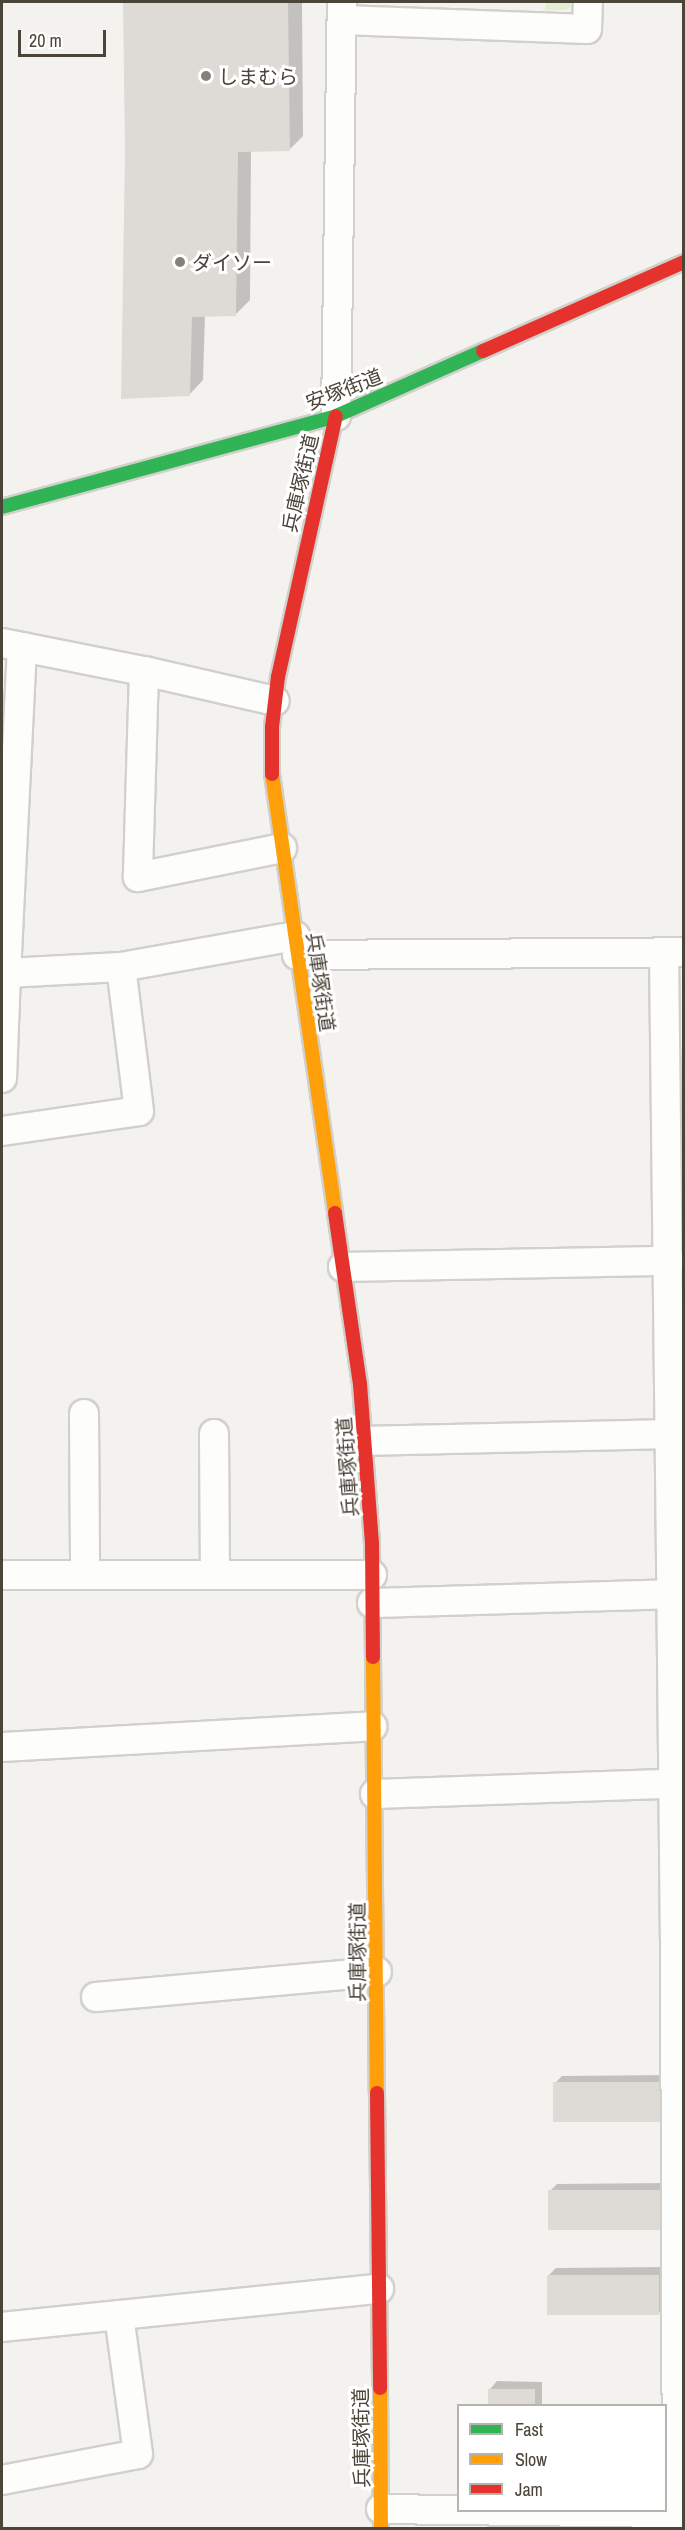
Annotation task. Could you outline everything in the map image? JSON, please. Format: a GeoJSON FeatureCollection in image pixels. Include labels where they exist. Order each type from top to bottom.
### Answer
{"type":"FeatureCollection","features":[{"type":"Feature","properties":{"kind":"street"},"geometry":{"type":"LineString","coordinates":[[336,416],[342,11],[587,29],[588,2]]}},
{"type":"Feature","properties":{"kind":"street","name":"安塚街道"},"geometry":{"type":"LineString","coordinates":[[2,507],[336,416],[684,262]]}},
{"type":"Feature","properties":{"kind":"street","name":"兵庫塚街道"},"geometry":{"type":"LineString","coordinates":[[336,416],[278,677],[272,728],[273,773],[282,848],[360,1384],[364,1441],[372,1575],[381,2519]]}},
{"type":"Feature","properties":{"kind":"street"},"geometry":{"type":"LineString","coordinates":[[2,1078],[12,645],[144,671],[275,701]]}},
{"type":"Feature","properties":{"kind":"street"},"geometry":{"type":"LineString","coordinates":[[144,671],[138,877],[282,848]]}},
{"type":"Feature","properties":{"kind":"street"},"geometry":{"type":"LineString","coordinates":[[6,973],[121,968],[296,945],[674,952],[670,1434],[677,1563],[672,1594],[680,1938],[677,2521],[381,2519]]}},
{"type":"Feature","properties":{"kind":"street"},"geometry":{"type":"LineString","coordinates":[[2,1131],[139,1111],[121,968]]}},
{"type":"Feature","properties":{"kind":"street"},"geometry":{"type":"LineString","coordinates":[[343,1267],[670,1261]]}},
{"type":"Feature","properties":{"kind":"street"},"geometry":{"type":"LineString","coordinates":[[84,1414],[85,1575]]}},
{"type":"Feature","properties":{"kind":"street"},"geometry":{"type":"LineString","coordinates":[[214,1434],[215,1575]]}},
{"type":"Feature","properties":{"kind":"street"},"geometry":{"type":"LineString","coordinates":[[364,1441],[670,1434]]}},
{"type":"Feature","properties":{"kind":"street"},"geometry":{"type":"LineString","coordinates":[[2,1575],[372,1575]]}},
{"type":"Feature","properties":{"kind":"street"},"geometry":{"type":"LineString","coordinates":[[372,1603],[672,1594]]}},
{"type":"Feature","properties":{"kind":"street"},"geometry":{"type":"LineString","coordinates":[[2,1748],[372,1726]]}},
{"type":"Feature","properties":{"kind":"street"},"geometry":{"type":"LineString","coordinates":[[375,1794],[678,1783]]}},
{"type":"Feature","properties":{"kind":"street"},"geometry":{"type":"LineString","coordinates":[[96,1997],[376,1972]]}},
{"type":"Feature","properties":{"kind":"street"},"geometry":{"type":"LineString","coordinates":[[2,2327],[379,2289]]}},
{"type":"Feature","properties":{"kind":"street"},"geometry":{"type":"LineString","coordinates":[[2,2480],[138,2454],[119,2315]]}},
{"type":"Feature","properties":{"kind":"green space"},"geometry":{"type":"Polygon","coordinates":[[[546,2],[578,2],[566,10],[545,10],[546,2]]]}},
{"type":"Feature","properties":{"kind":"building"},"geometry":{"type":"Polygon","coordinates":[[[123,2],[288,2],[290,151],[238,152],[236,316],[192,317],[190,396],[121,399],[125,153],[123,2]]]}},
{"type":"Feature","properties":{"kind":"building"},"geometry":{"type":"Polygon","coordinates":[[[553,2082],[665,2082],[665,2122],[553,2122],[553,2082]]]}},
{"type":"Feature","properties":{"kind":"building"},"geometry":{"type":"Polygon","coordinates":[[[548,2190],[660,2190],[660,2230],[548,2230],[548,2190]]]}},
{"type":"Feature","properties":{"kind":"building"},"geometry":{"type":"Polygon","coordinates":[[[547,2275],[659,2275],[659,2315],[547,2315],[547,2275]]]}},
{"type":"Feature","properties":{"kind":"building"},"geometry":{"type":"Polygon","coordinates":[[[488,2389],[535,2389],[535,2404],[488,2404],[488,2389]]]}},
{"type":"Feature","properties":{"kind":"traffic: fast"},"geometry":{"type":"LineString","coordinates":[[2,507],[336,416],[483,351]]}},
{"type":"Feature","properties":{"kind":"traffic: slow"},"geometry":{"type":"LineString","coordinates":[[272,774],[335,1213]]}},
{"type":"Feature","properties":{"kind":"traffic: slow"},"geometry":{"type":"LineString","coordinates":[[373,1657],[377,2093]]}},
{"type":"Feature","properties":{"kind":"traffic: slow"},"geometry":{"type":"LineString","coordinates":[[380,2388],[381,2528]]}},
{"type":"Feature","properties":{"kind":"traffic: jam"},"geometry":{"type":"LineString","coordinates":[[483,351],[684,262]]}},
{"type":"Feature","properties":{"kind":"traffic: jam"},"geometry":{"type":"LineString","coordinates":[[272,774],[272,727],[278,677],[336,416]]}},
{"type":"Feature","properties":{"kind":"traffic: jam"},"geometry":{"type":"LineString","coordinates":[[335,1213],[360,1384],[372,1545],[373,1657]]}},
{"type":"Feature","properties":{"kind":"traffic: jam"},"geometry":{"type":"LineString","coordinates":[[377,2093],[380,2388]]}},
{"type":"Feature","properties":{"kind":"place","name":"しまむら"},"geometry":{"type":"Point","coordinates":[206,76]}},
{"type":"Feature","properties":{"kind":"place","name":"ダイソー"},"geometry":{"type":"Point","coordinates":[180,262]}}]}
